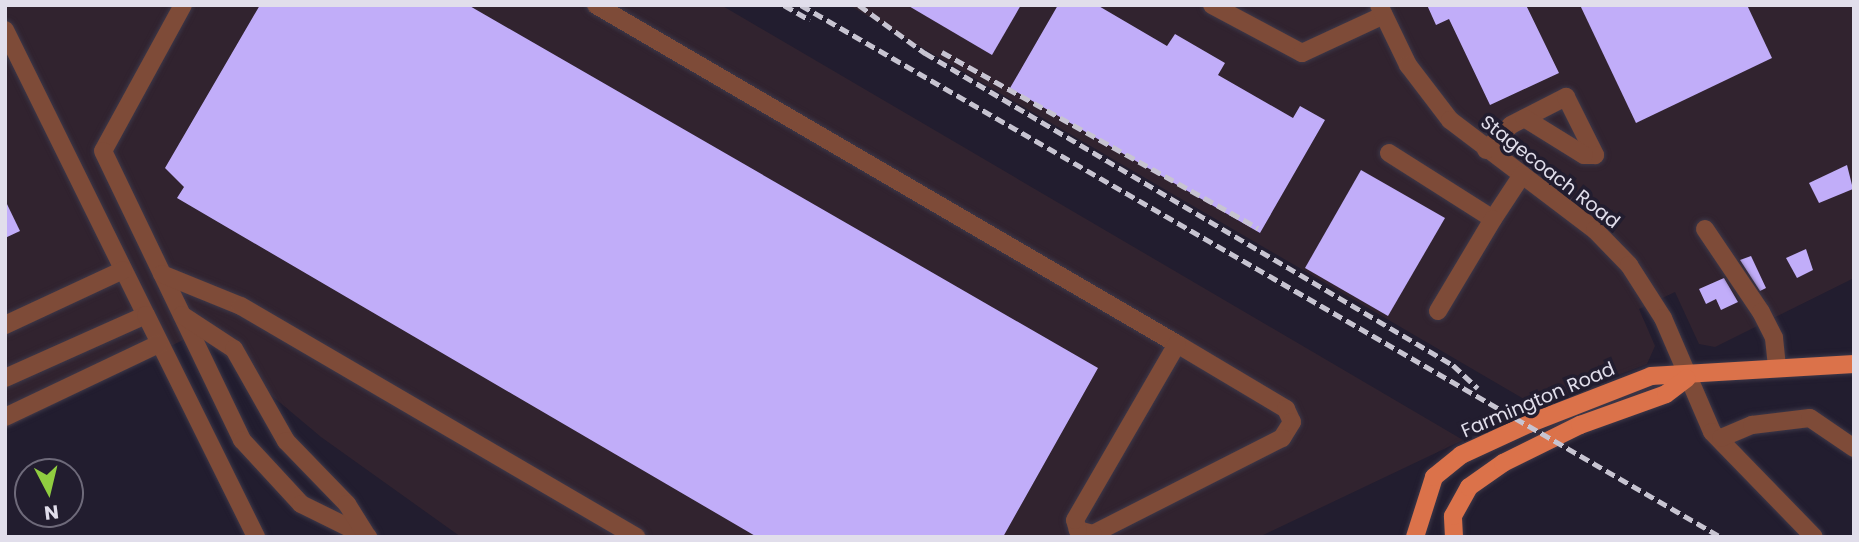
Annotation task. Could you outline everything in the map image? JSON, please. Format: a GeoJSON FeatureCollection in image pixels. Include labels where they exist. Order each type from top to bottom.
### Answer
{"type":"FeatureCollection","features":[{"type":"Feature","properties":{"kind":"main road","name":"Farmington Road"},"geometry":{"type":"LineString","coordinates":[[1415,537],[1434,477],[1461,455],[1651,376],[1687,378],[1777,367],[1854,364]]}},
{"type":"Feature","properties":{"kind":"main road","name":"Farmington Road"},"geometry":{"type":"LineString","coordinates":[[1454,537],[1453,516],[1469,487],[1494,469],[1580,425],[1666,394],[1687,378]]}},
{"type":"Feature","properties":{"kind":"street"},"geometry":{"type":"LineString","coordinates":[[183,5],[103,151],[242,440],[301,504],[368,537]]}},
{"type":"Feature","properties":{"kind":"street"},"geometry":{"type":"LineString","coordinates":[[596,5],[1177,344],[1286,409],[1292,422],[1282,438],[1093,534],[1078,530],[1075,520],[1177,344]]}},
{"type":"Feature","properties":{"kind":"street"},"geometry":{"type":"LineString","coordinates":[[1212,5],[1302,53],[1381,10]]}},
{"type":"Feature","properties":{"kind":"street","name":"Stagecoach Road"},"geometry":{"type":"LineString","coordinates":[[1381,10],[1423,88],[1486,150],[1522,175],[1629,265],[1663,318],[1687,378],[1721,439],[1814,537]]}},
{"type":"Feature","properties":{"kind":"street"},"geometry":{"type":"LineString","coordinates":[[5,30],[256,537]]}},
{"type":"Feature","properties":{"kind":"street"},"geometry":{"type":"LineString","coordinates":[[1486,150],[1524,118]]}},
{"type":"Feature","properties":{"kind":"street"},"geometry":{"type":"LineString","coordinates":[[1389,153],[1493,219]]}},
{"type":"Feature","properties":{"kind":"street"},"geometry":{"type":"LineString","coordinates":[[1438,311],[1522,175]]}},
{"type":"Feature","properties":{"kind":"street"},"geometry":{"type":"LineString","coordinates":[[1705,229],[1761,312],[1774,338],[1777,367]]}},
{"type":"Feature","properties":{"kind":"street"},"geometry":{"type":"LineString","coordinates":[[5,326],[123,270]]}},
{"type":"Feature","properties":{"kind":"street"},"geometry":{"type":"LineString","coordinates":[[162,274],[241,306],[636,537]]}},
{"type":"Feature","properties":{"kind":"street"},"geometry":{"type":"LineString","coordinates":[[5,378],[146,314]]}},
{"type":"Feature","properties":{"kind":"street"},"geometry":{"type":"LineString","coordinates":[[182,315],[234,349],[286,440],[347,504],[368,537]]}},
{"type":"Feature","properties":{"kind":"street"},"geometry":{"type":"LineString","coordinates":[[5,417],[159,344]]}},
{"type":"Feature","properties":{"kind":"street"},"geometry":{"type":"LineString","coordinates":[[1721,439],[1752,425],[1810,418],[1854,448]]}},
{"type":"Feature","properties":{"kind":"shaded area"},"geometry":{"type":"Polygon","coordinates":[[[5,5],[721,5],[1463,440],[1259,537],[461,537],[321,437],[197,333],[5,429],[5,5]]]}},
{"type":"Feature","properties":{"kind":"shaded area"},"geometry":{"type":"Polygon","coordinates":[[[849,5],[1854,5],[1854,278],[1715,347],[1699,344],[1675,292],[1639,309],[1655,346],[1647,364],[1536,406],[849,5]]]}},
{"type":"Feature","properties":{"kind":"building"},"geometry":{"type":"Polygon","coordinates":[[[260,5],[468,5],[1098,368],[1003,537],[757,537],[177,198],[184,187],[165,168],[260,5]]]}},
{"type":"Feature","properties":{"kind":"building"},"geometry":{"type":"Polygon","coordinates":[[[907,5],[1021,5],[992,55],[907,5]]]}},
{"type":"Feature","properties":{"kind":"building"},"geometry":{"type":"Polygon","coordinates":[[[1058,5],[1097,5],[1167,46],[1175,34],[1225,63],[1218,75],[1293,118],[1300,106],[1325,120],[1260,233],[1010,88],[1058,5]]]}},
{"type":"Feature","properties":{"kind":"building"},"geometry":{"type":"Polygon","coordinates":[[[1427,5],[1526,5],[1559,73],[1490,105],[1449,19],[1436,25],[1427,5]]]}},
{"type":"Feature","properties":{"kind":"building"},"geometry":{"type":"Polygon","coordinates":[[[1580,5],[1747,5],[1772,58],[1636,123],[1580,5]]]}},
{"type":"Feature","properties":{"kind":"building"},"geometry":{"type":"Polygon","coordinates":[[[1847,165],[1853,189],[1819,203],[1809,183],[1847,165]]]}},
{"type":"Feature","properties":{"kind":"building"},"geometry":{"type":"Polygon","coordinates":[[[1361,170],[1445,218],[1388,316],[1305,268],[1361,170]]]}},
{"type":"Feature","properties":{"kind":"building"},"geometry":{"type":"Polygon","coordinates":[[[5,200],[20,231],[5,238],[5,200]]]}},
{"type":"Feature","properties":{"kind":"building"},"geometry":{"type":"Polygon","coordinates":[[[1806,249],[1813,270],[1797,278],[1786,258],[1806,249]]]}},
{"type":"Feature","properties":{"kind":"building"},"geometry":{"type":"Polygon","coordinates":[[[1751,256],[1766,288],[1760,291],[1740,260],[1751,256]]]}},
{"type":"Feature","properties":{"kind":"building"},"geometry":{"type":"Polygon","coordinates":[[[1724,278],[1738,302],[1721,310],[1716,299],[1706,304],[1699,289],[1724,278]]]}},
{"type":"Feature","properties":{"kind":"railway"},"geometry":{"type":"LineString","coordinates":[[784,5],[810,20]]}},
{"type":"Feature","properties":{"kind":"railway"},"geometry":{"type":"LineString","coordinates":[[801,5],[1721,537]]}},
{"type":"Feature","properties":{"kind":"railway"},"geometry":{"type":"LineString","coordinates":[[859,5],[925,53],[1453,365],[1478,388]]}},
{"type":"Feature","properties":{"kind":"railway"},"geometry":{"type":"LineString","coordinates":[[942,52],[1258,228]]}}]}
